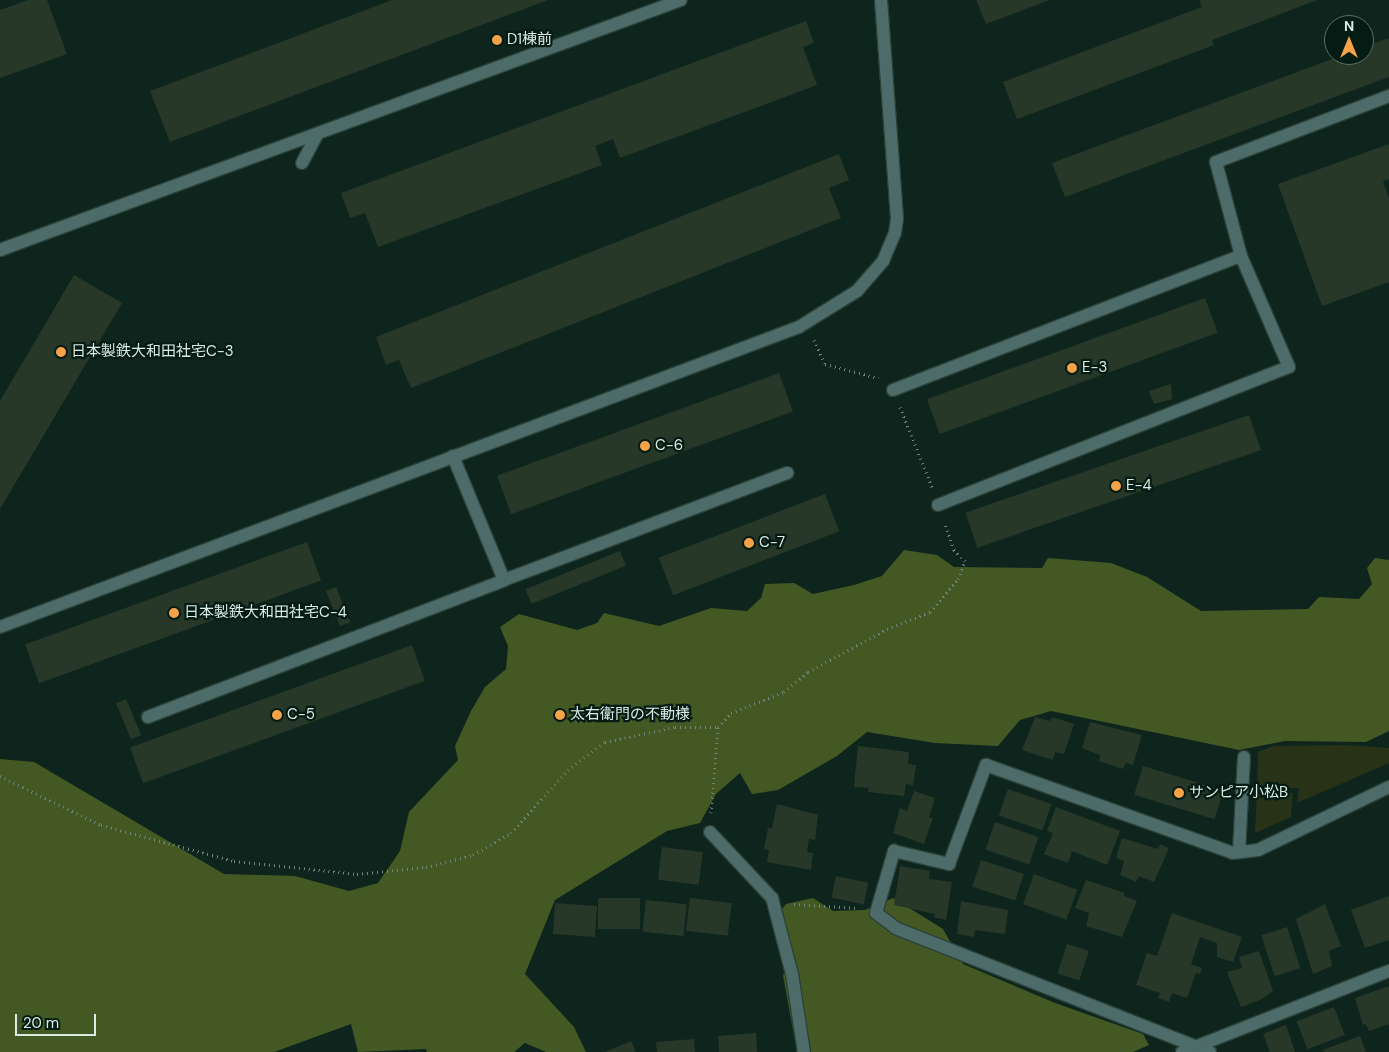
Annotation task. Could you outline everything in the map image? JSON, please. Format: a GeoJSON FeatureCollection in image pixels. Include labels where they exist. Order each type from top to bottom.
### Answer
{"type":"FeatureCollection","features":[{"type":"Feature","properties":{"kind":"street"},"geometry":{"type":"LineString","coordinates":[[0,250],[682,0]]}},
{"type":"Feature","properties":{"kind":"street"},"geometry":{"type":"LineString","coordinates":[[0,626],[799,327],[857,291],[874,273],[889,248],[897,218],[881,0]]}},
{"type":"Feature","properties":{"kind":"street"},"geometry":{"type":"LineString","coordinates":[[938,505],[1289,367],[1241,256],[1216,162],[1389,96]]}},
{"type":"Feature","properties":{"kind":"street"},"geometry":{"type":"LineString","coordinates":[[302,163],[317,135]]}},
{"type":"Feature","properties":{"kind":"street"},"geometry":{"type":"LineString","coordinates":[[894,390],[1241,256]]}},
{"type":"Feature","properties":{"kind":"street"},"geometry":{"type":"LineString","coordinates":[[453,456],[504,580]]}},
{"type":"Feature","properties":{"kind":"street"},"geometry":{"type":"LineString","coordinates":[[148,717],[788,473]]}},
{"type":"Feature","properties":{"kind":"street"},"geometry":{"type":"LineString","coordinates":[[1239,852],[1244,757]]}},
{"type":"Feature","properties":{"kind":"street"},"geometry":{"type":"LineString","coordinates":[[1204,1049],[1158,1034],[896,928],[876,913],[894,851],[949,864],[986,764],[1233,853],[1258,850],[1389,787]]}},
{"type":"Feature","properties":{"kind":"street"},"geometry":{"type":"LineString","coordinates":[[710,832],[772,898],[792,974],[804,1052]]}},
{"type":"Feature","properties":{"kind":"street"},"geometry":{"type":"LineString","coordinates":[[1182,1052],[1204,1049],[1389,971]]}},
{"type":"Feature","properties":{"kind":"path"},"geometry":{"type":"LineString","coordinates":[[713,794],[718,726],[731,713],[784,692],[808,672],[935,607],[958,580],[965,561],[954,550],[894,390],[887,380],[824,364],[814,340]]}},
{"type":"Feature","properties":{"kind":"path"},"geometry":{"type":"LineString","coordinates":[[0,776],[101,825],[234,861],[357,874],[426,867],[473,855],[511,833],[568,770],[605,742],[675,726],[718,726]]}},
{"type":"Feature","properties":{"kind":"path"},"geometry":{"type":"LineString","coordinates":[[772,898],[783,903],[865,909],[876,913]]}},
{"type":"Feature","properties":{"kind":"green space"},"geometry":{"type":"Polygon","coordinates":[[[904,550],[937,555],[954,567],[1042,568],[1048,558],[1111,563],[1147,577],[1201,611],[1308,609],[1319,597],[1359,599],[1372,584],[1367,568],[1375,558],[1389,560],[1389,731],[1366,742],[1285,741],[1239,750],[1051,711],[1020,720],[998,746],[935,743],[867,732],[837,756],[778,790],[752,794],[740,773],[716,794],[700,823],[667,831],[555,900],[525,974],[574,1027],[586,1052],[546,1052],[525,1043],[514,1052],[427,1052],[426,1049],[358,1052],[351,1024],[274,1052],[0,1052],[0,759],[34,762],[224,874],[295,876],[349,891],[378,883],[400,851],[409,812],[458,760],[455,746],[471,711],[485,687],[506,669],[508,646],[500,627],[519,614],[577,630],[597,623],[604,613],[659,626],[711,608],[747,611],[761,598],[765,584],[794,583],[813,594],[854,585],[882,576],[904,550]]]}},
{"type":"Feature","properties":{"kind":"green space"},"geometry":{"type":"Polygon","coordinates":[[[1345,745],[1389,748],[1389,763],[1297,803],[1299,788],[1257,788],[1258,752],[1274,746],[1345,745]]]}},
{"type":"Feature","properties":{"kind":"green space"},"geometry":{"type":"Polygon","coordinates":[[[1257,793],[1293,793],[1291,817],[1255,833],[1257,793]]]}},
{"type":"Feature","properties":{"kind":"green space"},"geometry":{"type":"Polygon","coordinates":[[[813,898],[833,911],[865,910],[893,898],[943,929],[963,964],[1055,1003],[1143,1034],[1149,1045],[1133,1052],[797,1052],[783,975],[792,959],[777,915],[786,904],[813,898]]]}},
{"type":"Feature","properties":{"kind":"building"},"geometry":{"type":"Polygon","coordinates":[[[28,0],[47,0],[67,54],[0,78],[0,10],[28,0]]]}},
{"type":"Feature","properties":{"kind":"building"},"geometry":{"type":"Polygon","coordinates":[[[392,0],[548,0],[170,142],[150,91],[392,0]]]}},
{"type":"Feature","properties":{"kind":"building"},"geometry":{"type":"Polygon","coordinates":[[[976,0],[1050,0],[986,24],[976,0]]]}},
{"type":"Feature","properties":{"kind":"building"},"geometry":{"type":"Polygon","coordinates":[[[1199,0],[1317,0],[1212,40],[1214,45],[1017,119],[1003,82],[1202,7],[1199,0]]]}},
{"type":"Feature","properties":{"kind":"building"},"geometry":{"type":"Polygon","coordinates":[[[806,21],[814,43],[803,47],[817,85],[620,158],[613,139],[595,146],[602,165],[378,247],[365,213],[350,218],[341,193],[806,21]]]}},
{"type":"Feature","properties":{"kind":"building"},"geometry":{"type":"Polygon","coordinates":[[[1389,38],[1389,77],[1065,197],[1052,163],[1324,62],[1324,65],[1374,65],[1374,43],[1389,38]]]}},
{"type":"Feature","properties":{"kind":"building"},"geometry":{"type":"Polygon","coordinates":[[[1389,144],[1389,179],[1383,181],[1389,198],[1389,282],[1322,306],[1278,184],[1389,144]]]}},
{"type":"Feature","properties":{"kind":"building"},"geometry":{"type":"Polygon","coordinates":[[[839,154],[849,180],[829,188],[841,218],[411,388],[399,360],[386,365],[376,337],[839,154]]]}},
{"type":"Feature","properties":{"kind":"building","name":"日本製鉄大和田社宅C-3"},"geometry":{"type":"Polygon","coordinates":[[[74,275],[122,303],[0,509],[0,401],[74,275]]]}},
{"type":"Feature","properties":{"kind":"building","name":"E-3"},"geometry":{"type":"Polygon","coordinates":[[[1205,298],[1218,333],[940,434],[927,399],[1205,298]]]}},
{"type":"Feature","properties":{"kind":"building","name":"C-6"},"geometry":{"type":"Polygon","coordinates":[[[779,373],[793,412],[511,514],[497,476],[779,373]]]}},
{"type":"Feature","properties":{"kind":"building"},"geometry":{"type":"Polygon","coordinates":[[[1171,384],[1172,399],[1154,404],[1149,391],[1171,384]]]}},
{"type":"Feature","properties":{"kind":"building","name":"E-4"},"geometry":{"type":"Polygon","coordinates":[[[1249,415],[1261,450],[977,548],[965,513],[1249,415]]]}},
{"type":"Feature","properties":{"kind":"building","name":"C-7"},"geometry":{"type":"Polygon","coordinates":[[[825,494],[839,531],[673,595],[659,558],[825,494]]]}},
{"type":"Feature","properties":{"kind":"building","name":"日本製鉄大和田社宅C-4"},"geometry":{"type":"Polygon","coordinates":[[[307,542],[321,581],[39,683],[25,645],[307,542]]]}},
{"type":"Feature","properties":{"kind":"building"},"geometry":{"type":"Polygon","coordinates":[[[620,551],[626,566],[531,604],[525,589],[620,551]]]}},
{"type":"Feature","properties":{"kind":"building"},"geometry":{"type":"Polygon","coordinates":[[[336,587],[350,622],[340,626],[326,591],[336,587]]]}},
{"type":"Feature","properties":{"kind":"building","name":"C-5"},"geometry":{"type":"Polygon","coordinates":[[[412,645],[425,681],[143,783],[130,748],[412,645]]]}},
{"type":"Feature","properties":{"kind":"building"},"geometry":{"type":"Polygon","coordinates":[[[126,699],[141,735],[131,739],[116,703],[126,699]]]}},
{"type":"Feature","properties":{"kind":"building"},"geometry":{"type":"Polygon","coordinates":[[[1035,717],[1050,721],[1052,717],[1074,724],[1064,754],[1055,752],[1053,760],[1022,750],[1035,717]]]}},
{"type":"Feature","properties":{"kind":"building"},"geometry":{"type":"Polygon","coordinates":[[[1090,722],[1142,735],[1133,765],[1126,763],[1123,769],[1099,761],[1100,755],[1082,748],[1090,722]]]}},
{"type":"Feature","properties":{"kind":"building"},"geometry":{"type":"Polygon","coordinates":[[[858,746],[909,752],[908,764],[916,765],[913,785],[906,784],[904,796],[868,792],[869,788],[854,787],[858,746]]]}},
{"type":"Feature","properties":{"kind":"building","name":"サンピア小松B"},"geometry":{"type":"Polygon","coordinates":[[[1143,766],[1223,791],[1215,819],[1134,795],[1143,766]]]}},
{"type":"Feature","properties":{"kind":"building"},"geometry":{"type":"Polygon","coordinates":[[[1008,789],[1051,804],[1042,830],[999,815],[1008,789]]]}},
{"type":"Feature","properties":{"kind":"building"},"geometry":{"type":"Polygon","coordinates":[[[914,791],[935,798],[929,817],[933,818],[924,844],[893,833],[900,808],[907,811],[914,791]]]}},
{"type":"Feature","properties":{"kind":"building"},"geometry":{"type":"Polygon","coordinates":[[[777,804],[818,815],[815,840],[809,839],[807,852],[813,853],[811,870],[767,862],[769,850],[764,849],[768,828],[772,828],[777,804]]]}},
{"type":"Feature","properties":{"kind":"building"},"geometry":{"type":"Polygon","coordinates":[[[1056,807],[1120,831],[1107,865],[1072,851],[1068,863],[1044,854],[1053,833],[1047,831],[1056,807]]]}},
{"type":"Feature","properties":{"kind":"building"},"geometry":{"type":"Polygon","coordinates":[[[995,822],[1038,837],[1029,864],[986,849],[995,822]]]}},
{"type":"Feature","properties":{"kind":"building"},"geometry":{"type":"Polygon","coordinates":[[[1122,838],[1158,849],[1160,844],[1169,848],[1154,882],[1139,876],[1136,882],[1120,875],[1124,861],[1116,858],[1122,838]]]}},
{"type":"Feature","properties":{"kind":"building"},"geometry":{"type":"Polygon","coordinates":[[[662,847],[703,852],[699,885],[658,880],[662,847]]]}},
{"type":"Feature","properties":{"kind":"building"},"geometry":{"type":"Polygon","coordinates":[[[981,860],[1024,874],[1015,901],[972,887],[981,860]]]}},
{"type":"Feature","properties":{"kind":"building"},"geometry":{"type":"Polygon","coordinates":[[[900,866],[930,871],[929,879],[952,882],[946,920],[934,917],[935,914],[894,905],[900,866]]]}},
{"type":"Feature","properties":{"kind":"building"},"geometry":{"type":"Polygon","coordinates":[[[1034,874],[1077,890],[1066,920],[1023,904],[1034,874]]]}},
{"type":"Feature","properties":{"kind":"building"},"geometry":{"type":"Polygon","coordinates":[[[836,876],[868,883],[864,904],[831,898],[836,876]]]}},
{"type":"Feature","properties":{"kind":"building"},"geometry":{"type":"Polygon","coordinates":[[[1086,880],[1125,893],[1124,896],[1137,901],[1122,937],[1086,926],[1089,913],[1075,908],[1086,880]]]}},
{"type":"Feature","properties":{"kind":"building"},"geometry":{"type":"Polygon","coordinates":[[[1389,896],[1389,940],[1365,948],[1351,910],[1389,896]]]}},
{"type":"Feature","properties":{"kind":"building"},"geometry":{"type":"Polygon","coordinates":[[[598,898],[640,898],[640,929],[598,929],[598,898]]]}},
{"type":"Feature","properties":{"kind":"building"},"geometry":{"type":"Polygon","coordinates":[[[690,898],[732,903],[728,936],[686,931],[690,898]]]}},
{"type":"Feature","properties":{"kind":"building"},"geometry":{"type":"Polygon","coordinates":[[[646,900],[687,904],[683,936],[643,932],[646,900]]]}},
{"type":"Feature","properties":{"kind":"building"},"geometry":{"type":"Polygon","coordinates":[[[961,901],[1008,910],[1005,934],[975,930],[974,937],[957,934],[961,901]]]}},
{"type":"Feature","properties":{"kind":"building"},"geometry":{"type":"Polygon","coordinates":[[[555,903],[597,906],[595,937],[553,934],[555,903]]]}},
{"type":"Feature","properties":{"kind":"building"},"geometry":{"type":"Polygon","coordinates":[[[1325,904],[1341,946],[1329,951],[1332,966],[1313,974],[1296,919],[1325,904]]]}},
{"type":"Feature","properties":{"kind":"building"},"geometry":{"type":"Polygon","coordinates":[[[1172,913],[1242,937],[1233,962],[1217,957],[1217,943],[1200,937],[1191,964],[1202,968],[1200,974],[1196,973],[1187,998],[1172,993],[1169,1002],[1158,998],[1160,993],[1136,985],[1147,953],[1157,956],[1172,913]]]}},
{"type":"Feature","properties":{"kind":"building"},"geometry":{"type":"Polygon","coordinates":[[[1287,927],[1300,968],[1275,976],[1261,935],[1287,927]]]}},
{"type":"Feature","properties":{"kind":"building"},"geometry":{"type":"Polygon","coordinates":[[[1067,944],[1089,951],[1079,981],[1057,973],[1067,944]]]}},
{"type":"Feature","properties":{"kind":"building"},"geometry":{"type":"Polygon","coordinates":[[[1259,951],[1273,991],[1262,999],[1241,1007],[1227,972],[1242,968],[1239,957],[1259,951]]]}},
{"type":"Feature","properties":{"kind":"building"},"geometry":{"type":"Polygon","coordinates":[[[1389,986],[1389,1024],[1369,1031],[1366,1024],[1363,1025],[1355,998],[1389,986]]]}},
{"type":"Feature","properties":{"kind":"building"},"geometry":{"type":"Polygon","coordinates":[[[1334,1007],[1345,1035],[1307,1049],[1297,1021],[1334,1007]]]}},
{"type":"Feature","properties":{"kind":"building"},"geometry":{"type":"Polygon","coordinates":[[[1286,1025],[1295,1052],[1270,1052],[1263,1034],[1286,1025]]]}},
{"type":"Feature","properties":{"kind":"building"},"geometry":{"type":"Polygon","coordinates":[[[756,1033],[757,1052],[719,1052],[718,1036],[756,1033]]]}},
{"type":"Feature","properties":{"kind":"building"},"geometry":{"type":"Polygon","coordinates":[[[1360,1036],[1366,1052],[1324,1052],[1323,1050],[1360,1036]]]}},
{"type":"Feature","properties":{"kind":"building"},"geometry":{"type":"Polygon","coordinates":[[[694,1039],[695,1052],[657,1052],[656,1042],[694,1039]]]}},
{"type":"Feature","properties":{"kind":"building"},"geometry":{"type":"Polygon","coordinates":[[[631,1041],[636,1052],[605,1052],[631,1041]]]}},
{"type":"Feature","properties":{"kind":"place","name":"D1棟前"},"geometry":{"type":"Point","coordinates":[497,40]}},
{"type":"Feature","properties":{"kind":"place","name":"日本製鉄大和田社宅C-3"},"geometry":{"type":"Point","coordinates":[61,352]}},
{"type":"Feature","properties":{"kind":"place","name":"E-3"},"geometry":{"type":"Point","coordinates":[1072,368]}},
{"type":"Feature","properties":{"kind":"place","name":"C-6"},"geometry":{"type":"Point","coordinates":[645,446]}},
{"type":"Feature","properties":{"kind":"place","name":"E-4"},"geometry":{"type":"Point","coordinates":[1116,486]}},
{"type":"Feature","properties":{"kind":"place","name":"C-7"},"geometry":{"type":"Point","coordinates":[749,543]}},
{"type":"Feature","properties":{"kind":"place","name":"日本製鉄大和田社宅C-4"},"geometry":{"type":"Point","coordinates":[174,613]}},
{"type":"Feature","properties":{"kind":"place","name":"C-5"},"geometry":{"type":"Point","coordinates":[277,715]}},
{"type":"Feature","properties":{"kind":"place","name":"太右衛門の不動様"},"geometry":{"type":"Point","coordinates":[560,715]}},
{"type":"Feature","properties":{"kind":"place","name":"サンピア小松B"},"geometry":{"type":"Point","coordinates":[1179,793]}}]}
